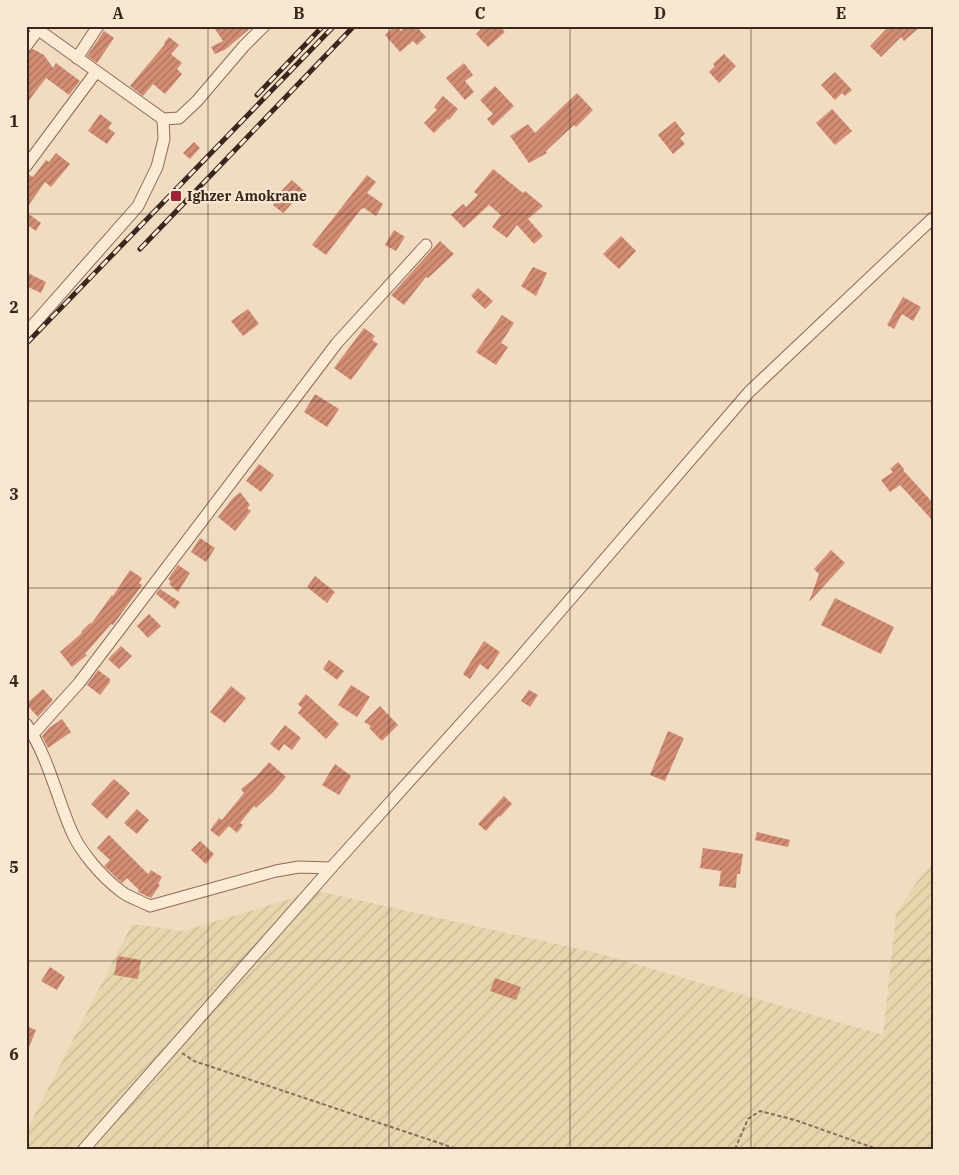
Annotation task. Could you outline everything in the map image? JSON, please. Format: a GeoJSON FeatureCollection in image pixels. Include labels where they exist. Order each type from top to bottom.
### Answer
{"type":"FeatureCollection","features":[{"type":"Feature","properties":{"kind":"street"},"geometry":{"type":"LineString","coordinates":[[77,58],[98,26]]}},
{"type":"Feature","properties":{"kind":"street"},"geometry":{"type":"LineString","coordinates":[[26,46],[36,28],[163,119],[179,118],[197,101],[244,46],[264,26]]}},
{"type":"Feature","properties":{"kind":"street"},"geometry":{"type":"LineString","coordinates":[[26,166],[96,72]]}},
{"type":"Feature","properties":{"kind":"street"},"geometry":{"type":"LineString","coordinates":[[26,333],[138,206],[157,167],[164,139],[163,119]]}},
{"type":"Feature","properties":{"kind":"street"},"geometry":{"type":"LineString","coordinates":[[84,1149],[510,668],[749,392],[933,218]]}},
{"type":"Feature","properties":{"kind":"street"},"geometry":{"type":"LineString","coordinates":[[331,868],[299,867],[276,871],[150,906],[123,893],[92,864],[72,832],[56,786],[30,729],[79,683],[337,343],[426,245]]}},
{"type":"Feature","properties":{"kind":"path"},"geometry":{"type":"LineString","coordinates":[[174,1048],[194,1061],[457,1149]]}},
{"type":"Feature","properties":{"kind":"path"},"geometry":{"type":"LineString","coordinates":[[735,1149],[748,1119],[760,1111],[795,1120],[877,1149]]}},
{"type":"Feature","properties":{"kind":"shaded area"},"geometry":{"type":"Polygon","coordinates":[[[933,864],[933,1149],[26,1149],[26,1132],[132,924],[183,931],[317,891],[593,952],[883,1035],[896,913],[923,873],[933,864]]]}},
{"type":"Feature","properties":{"kind":"building"},"geometry":{"type":"Polygon","coordinates":[[[213,26],[253,26],[226,49],[215,54],[211,47],[223,41],[213,26]]]}},
{"type":"Feature","properties":{"kind":"building"},"geometry":{"type":"Polygon","coordinates":[[[395,26],[401,31],[406,26],[416,26],[426,37],[417,45],[413,41],[400,52],[385,35],[395,26]]]}},
{"type":"Feature","properties":{"kind":"building"},"geometry":{"type":"Polygon","coordinates":[[[484,26],[499,26],[505,32],[488,47],[476,34],[484,26]]]}},
{"type":"Feature","properties":{"kind":"building"},"geometry":{"type":"Polygon","coordinates":[[[889,26],[921,26],[904,41],[901,37],[881,57],[870,46],[889,26]]]}},
{"type":"Feature","properties":{"kind":"building"},"geometry":{"type":"Polygon","coordinates":[[[104,31],[114,38],[97,63],[87,56],[104,31]]]}},
{"type":"Feature","properties":{"kind":"building"},"geometry":{"type":"Polygon","coordinates":[[[169,37],[179,45],[171,54],[182,63],[177,69],[182,74],[165,94],[153,84],[143,96],[130,86],[169,37]]]}},
{"type":"Feature","properties":{"kind":"building"},"geometry":{"type":"Polygon","coordinates":[[[33,49],[44,55],[53,68],[56,63],[80,81],[69,95],[46,78],[26,104],[26,53],[33,49]]]}},
{"type":"Feature","properties":{"kind":"building"},"geometry":{"type":"Polygon","coordinates":[[[724,54],[736,66],[719,83],[709,72],[715,66],[713,64],[724,54]]]}},
{"type":"Feature","properties":{"kind":"building"},"geometry":{"type":"Polygon","coordinates":[[[464,63],[473,75],[465,81],[474,92],[465,100],[446,78],[464,63]]]}},
{"type":"Feature","properties":{"kind":"building"},"geometry":{"type":"Polygon","coordinates":[[[835,72],[852,90],[845,96],[842,93],[835,100],[821,85],[835,72]]]}},
{"type":"Feature","properties":{"kind":"building"},"geometry":{"type":"Polygon","coordinates":[[[495,86],[514,106],[493,126],[487,119],[493,114],[480,100],[495,86]]]}},
{"type":"Feature","properties":{"kind":"building"},"geometry":{"type":"Polygon","coordinates":[[[577,93],[593,110],[576,127],[574,125],[546,151],[547,153],[529,163],[510,136],[528,124],[535,133],[577,93]]]}},
{"type":"Feature","properties":{"kind":"building"},"geometry":{"type":"Polygon","coordinates":[[[443,96],[458,109],[434,133],[424,123],[437,110],[434,107],[443,96]]]}},
{"type":"Feature","properties":{"kind":"building"},"geometry":{"type":"Polygon","coordinates":[[[832,109],[852,131],[835,145],[816,123],[832,109]]]}},
{"type":"Feature","properties":{"kind":"building"},"geometry":{"type":"Polygon","coordinates":[[[100,114],[112,123],[108,128],[115,133],[107,144],[88,131],[100,114]]]}},
{"type":"Feature","properties":{"kind":"building"},"geometry":{"type":"Polygon","coordinates":[[[675,121],[685,134],[680,138],[685,144],[673,154],[658,135],[675,121]]]}},
{"type":"Feature","properties":{"kind":"building"},"geometry":{"type":"Polygon","coordinates":[[[194,142],[200,148],[190,159],[183,153],[194,142]]]}},
{"type":"Feature","properties":{"kind":"building"},"geometry":{"type":"Polygon","coordinates":[[[56,153],[70,164],[51,187],[45,182],[26,209],[26,173],[33,177],[46,160],[49,162],[56,153]]]}},
{"type":"Feature","properties":{"kind":"building"},"geometry":{"type":"Polygon","coordinates":[[[493,169],[543,206],[528,219],[543,236],[534,244],[517,225],[507,238],[492,227],[501,215],[489,205],[464,228],[451,215],[463,204],[466,207],[478,195],[474,192],[493,169]]]}},
{"type":"Feature","properties":{"kind":"building"},"geometry":{"type":"Polygon","coordinates":[[[367,175],[376,182],[367,193],[383,204],[376,216],[364,208],[361,209],[326,255],[312,245],[367,175]]]}},
{"type":"Feature","properties":{"kind":"building"},"geometry":{"type":"Polygon","coordinates":[[[292,180],[304,191],[283,213],[273,205],[283,192],[281,191],[292,180]]]}},
{"type":"Feature","properties":{"kind":"building"},"geometry":{"type":"Polygon","coordinates":[[[26,212],[41,223],[36,231],[26,224],[26,212]]]}},
{"type":"Feature","properties":{"kind":"building"},"geometry":{"type":"Polygon","coordinates":[[[394,230],[405,237],[396,251],[385,245],[394,230]]]}},
{"type":"Feature","properties":{"kind":"building"},"geometry":{"type":"Polygon","coordinates":[[[621,236],[636,251],[619,269],[603,254],[621,236]]]}},
{"type":"Feature","properties":{"kind":"building"},"geometry":{"type":"Polygon","coordinates":[[[440,241],[454,254],[428,278],[426,277],[404,305],[391,295],[440,241]]]}},
{"type":"Feature","properties":{"kind":"building"},"geometry":{"type":"Polygon","coordinates":[[[533,267],[547,273],[536,296],[521,286],[533,267]]]}},
{"type":"Feature","properties":{"kind":"building"},"geometry":{"type":"Polygon","coordinates":[[[26,272],[46,282],[41,293],[26,286],[26,272]]]}},
{"type":"Feature","properties":{"kind":"building"},"geometry":{"type":"Polygon","coordinates":[[[478,288],[493,301],[485,309],[471,296],[478,288]]]}},
{"type":"Feature","properties":{"kind":"building"},"geometry":{"type":"Polygon","coordinates":[[[903,297],[921,307],[913,321],[902,314],[894,329],[887,325],[903,297]]]}},
{"type":"Feature","properties":{"kind":"building"},"geometry":{"type":"Polygon","coordinates":[[[248,309],[259,324],[243,336],[231,321],[248,309]]]}},
{"type":"Feature","properties":{"kind":"building"},"geometry":{"type":"Polygon","coordinates":[[[502,315],[514,323],[501,343],[508,347],[496,365],[476,352],[502,315]]]}},
{"type":"Feature","properties":{"kind":"building"},"geometry":{"type":"Polygon","coordinates":[[[364,328],[375,336],[372,340],[378,344],[351,380],[334,368],[364,328]]]}},
{"type":"Feature","properties":{"kind":"building"},"geometry":{"type":"Polygon","coordinates":[[[315,394],[339,409],[327,427],[304,412],[315,394]]]}},
{"type":"Feature","properties":{"kind":"building"},"geometry":{"type":"Polygon","coordinates":[[[898,462],[933,503],[933,521],[900,485],[890,492],[881,480],[893,472],[890,469],[898,462]]]}},
{"type":"Feature","properties":{"kind":"building"},"geometry":{"type":"Polygon","coordinates":[[[259,464],[274,475],[261,492],[246,481],[259,464]]]}},
{"type":"Feature","properties":{"kind":"building"},"geometry":{"type":"Polygon","coordinates":[[[240,492],[250,505],[247,508],[251,511],[235,531],[218,517],[240,492]]]}},
{"type":"Feature","properties":{"kind":"building"},"geometry":{"type":"Polygon","coordinates":[[[200,538],[215,548],[206,562],[191,552],[200,538]]]}},
{"type":"Feature","properties":{"kind":"building"},"geometry":{"type":"Polygon","coordinates":[[[831,550],[845,563],[809,602],[819,574],[814,569],[831,550]]]}},
{"type":"Feature","properties":{"kind":"building"},"geometry":{"type":"Polygon","coordinates":[[[178,565],[190,573],[178,592],[169,584],[171,581],[168,579],[178,565]]]}},
{"type":"Feature","properties":{"kind":"building"},"geometry":{"type":"Polygon","coordinates":[[[130,570],[142,578],[139,583],[142,585],[113,625],[111,624],[85,654],[87,655],[72,667],[60,652],[91,624],[130,570]]]}},
{"type":"Feature","properties":{"kind":"building"},"geometry":{"type":"Polygon","coordinates":[[[315,576],[335,592],[327,603],[307,587],[315,576]]]}},
{"type":"Feature","properties":{"kind":"building"},"geometry":{"type":"Polygon","coordinates":[[[160,589],[180,602],[175,609],[156,594],[160,589]]]}},
{"type":"Feature","properties":{"kind":"building"},"geometry":{"type":"Polygon","coordinates":[[[835,598],[894,627],[881,654],[821,625],[835,598]]]}},
{"type":"Feature","properties":{"kind":"building"},"geometry":{"type":"Polygon","coordinates":[[[149,614],[161,626],[148,638],[137,626],[149,614]]]}},
{"type":"Feature","properties":{"kind":"building"},"geometry":{"type":"Polygon","coordinates":[[[484,641],[500,652],[488,670],[480,664],[470,679],[463,674],[484,641]]]}},
{"type":"Feature","properties":{"kind":"building"},"geometry":{"type":"Polygon","coordinates":[[[121,646],[132,656],[119,669],[108,659],[121,646]]]}},
{"type":"Feature","properties":{"kind":"building"},"geometry":{"type":"Polygon","coordinates":[[[329,660],[344,671],[337,680],[323,669],[329,660]]]}},
{"type":"Feature","properties":{"kind":"building"},"geometry":{"type":"Polygon","coordinates":[[[98,670],[110,679],[110,682],[100,695],[87,685],[98,670]]]}},
{"type":"Feature","properties":{"kind":"building"},"geometry":{"type":"Polygon","coordinates":[[[351,685],[370,697],[357,717],[338,705],[351,685]]]}},
{"type":"Feature","properties":{"kind":"building"},"geometry":{"type":"Polygon","coordinates":[[[231,686],[246,698],[225,723],[210,712],[231,686]]]}},
{"type":"Feature","properties":{"kind":"building"},"geometry":{"type":"Polygon","coordinates":[[[43,689],[53,700],[38,717],[26,704],[43,689]]]}},
{"type":"Feature","properties":{"kind":"building"},"geometry":{"type":"Polygon","coordinates":[[[529,690],[538,695],[530,707],[521,701],[529,690]]]}},
{"type":"Feature","properties":{"kind":"building"},"geometry":{"type":"Polygon","coordinates":[[[306,694],[339,724],[326,739],[298,713],[302,708],[298,704],[306,694]]]}},
{"type":"Feature","properties":{"kind":"building"},"geometry":{"type":"Polygon","coordinates":[[[380,706],[398,725],[382,741],[369,728],[371,726],[364,722],[380,706]]]}},
{"type":"Feature","properties":{"kind":"building"},"geometry":{"type":"Polygon","coordinates":[[[62,719],[71,732],[48,748],[42,736],[49,728],[62,719]]]}},
{"type":"Feature","properties":{"kind":"building"},"geometry":{"type":"Polygon","coordinates":[[[285,725],[301,738],[292,750],[284,744],[279,751],[270,744],[285,725]]]}},
{"type":"Feature","properties":{"kind":"building"},"geometry":{"type":"Polygon","coordinates":[[[668,731],[684,738],[665,781],[650,775],[668,731]]]}},
{"type":"Feature","properties":{"kind":"building"},"geometry":{"type":"Polygon","coordinates":[[[269,762],[286,777],[256,808],[254,806],[240,823],[243,825],[237,833],[229,826],[219,837],[210,830],[219,818],[222,820],[244,793],[241,789],[256,777],[269,762]]]}},
{"type":"Feature","properties":{"kind":"building"},"geometry":{"type":"Polygon","coordinates":[[[335,764],[351,776],[339,795],[322,785],[335,764]]]}},
{"type":"Feature","properties":{"kind":"building"},"geometry":{"type":"Polygon","coordinates":[[[114,779],[130,793],[107,819],[91,804],[114,779]]]}},
{"type":"Feature","properties":{"kind":"building"},"geometry":{"type":"Polygon","coordinates":[[[504,796],[512,804],[486,831],[478,824],[504,796]]]}},
{"type":"Feature","properties":{"kind":"building"},"geometry":{"type":"Polygon","coordinates":[[[137,809],[149,820],[137,834],[124,823],[137,809]]]}},
{"type":"Feature","properties":{"kind":"building"},"geometry":{"type":"Polygon","coordinates":[[[757,832],[790,840],[788,847],[755,840],[757,832]]]}},
{"type":"Feature","properties":{"kind":"building"},"geometry":{"type":"Polygon","coordinates":[[[109,835],[148,874],[151,870],[162,877],[158,884],[160,885],[151,898],[138,892],[139,890],[127,878],[122,883],[104,866],[110,860],[97,848],[109,835]]]}},
{"type":"Feature","properties":{"kind":"building"},"geometry":{"type":"Polygon","coordinates":[[[200,841],[214,854],[206,864],[191,850],[200,841]]]}},
{"type":"Feature","properties":{"kind":"building"},"geometry":{"type":"Polygon","coordinates":[[[703,848],[743,854],[740,874],[737,874],[736,888],[719,886],[721,871],[700,868],[703,848]]]}},
{"type":"Feature","properties":{"kind":"building"},"geometry":{"type":"Polygon","coordinates":[[[118,956],[141,960],[138,979],[114,975],[118,956]]]}},
{"type":"Feature","properties":{"kind":"building"},"geometry":{"type":"Polygon","coordinates":[[[50,967],[65,977],[57,990],[41,981],[50,967]]]}},
{"type":"Feature","properties":{"kind":"building"},"geometry":{"type":"Polygon","coordinates":[[[495,978],[521,987],[516,1000],[490,991],[495,978]]]}},
{"type":"Feature","properties":{"kind":"building"},"geometry":{"type":"Polygon","coordinates":[[[26,1026],[36,1030],[27,1052],[26,1052],[26,1026]]]}},
{"type":"Feature","properties":{"kind":"railway"},"geometry":{"type":"LineString","coordinates":[[257,95],[323,26]]}},
{"type":"Feature","properties":{"kind":"railway"},"geometry":{"type":"LineString","coordinates":[[26,344],[334,26]]}},
{"type":"Feature","properties":{"kind":"railway"},"geometry":{"type":"LineString","coordinates":[[140,249],[354,26]]}},
{"type":"Feature","properties":{"kind":"place","name":"Ighzer Amokrane"},"geometry":{"type":"Point","coordinates":[176,196]}}]}
